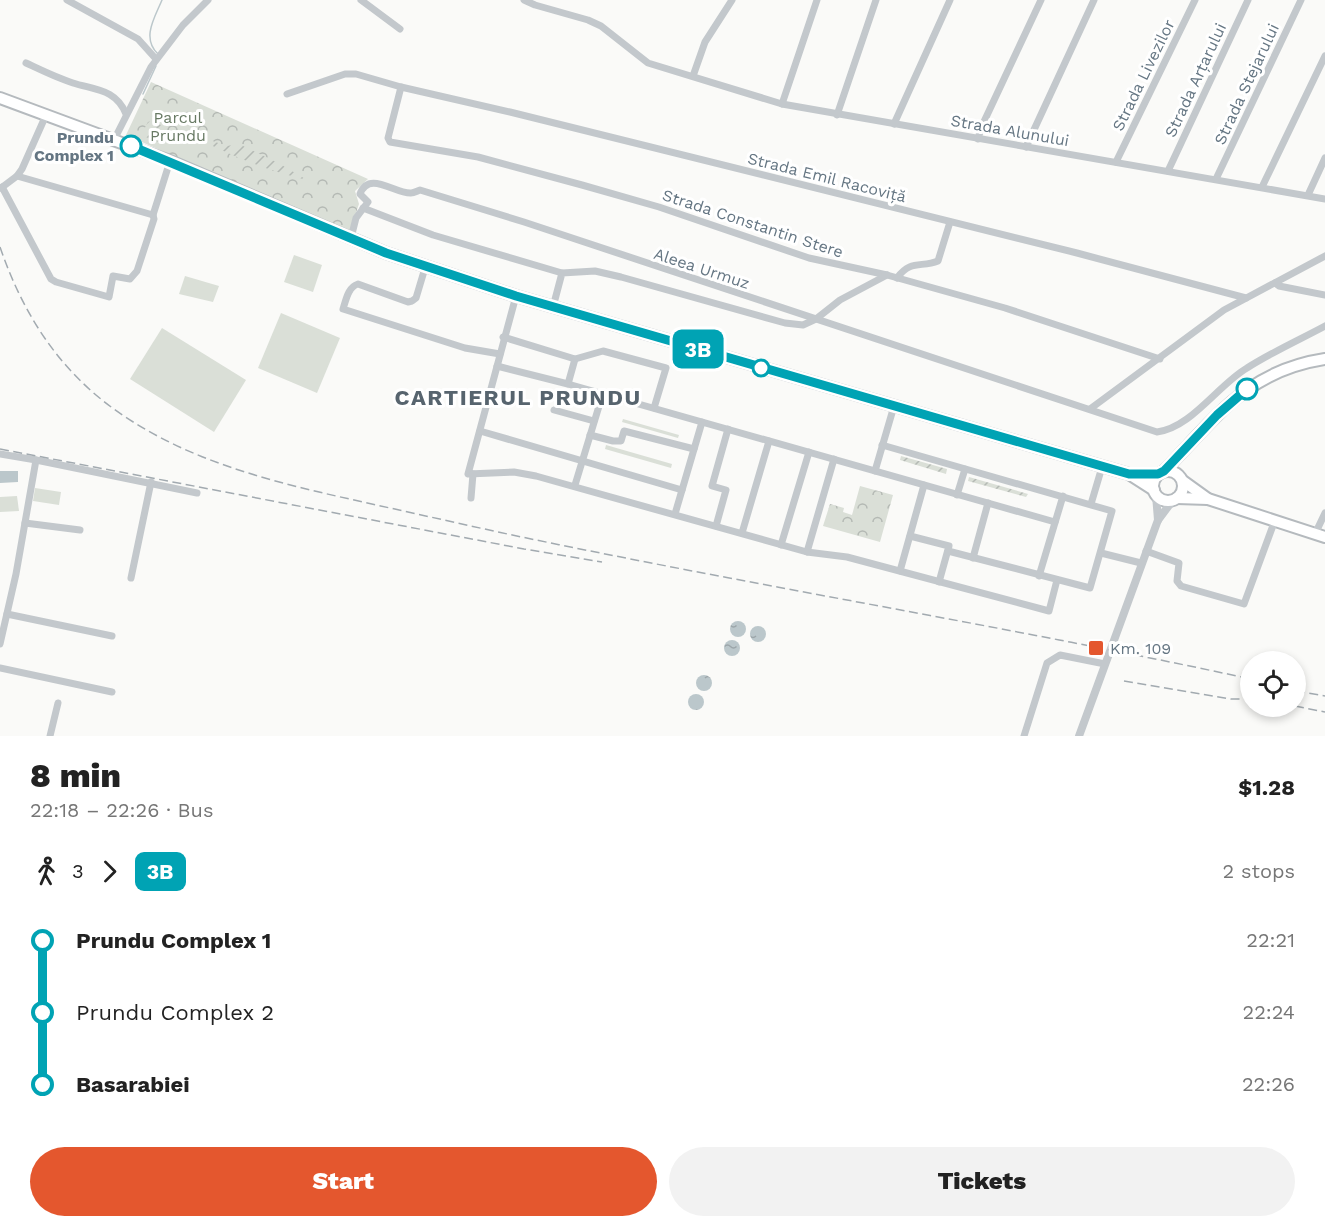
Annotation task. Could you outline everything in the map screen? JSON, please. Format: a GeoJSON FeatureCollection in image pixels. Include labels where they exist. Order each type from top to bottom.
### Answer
{"type":"FeatureCollection","features":[{"type":"Feature","properties":{"kind":"main road"},"geometry":{"type":"LineString","coordinates":[[0,98],[170,161],[425,267],[553,307],[1102,467],[1129,474],[1173,471],[1208,499]]}},
{"type":"Feature","properties":{"kind":"main road"},"geometry":{"type":"LineString","coordinates":[[1155,492],[1154,482],[1161,473],[1225,406],[1253,385],[1293,367],[1325,359]]}},
{"type":"Feature","properties":{"kind":"main road"},"geometry":{"type":"LineString","coordinates":[[1175,499],[1182,491],[1185,450]]}},
{"type":"Feature","properties":{"kind":"main road"},"geometry":{"type":"LineString","coordinates":[[1129,474],[1164,500],[1208,499],[1320,535]]}},
{"type":"Feature","properties":{"kind":"street"},"geometry":{"type":"LineString","coordinates":[[67,0],[138,39],[156,59]]}},
{"type":"Feature","properties":{"kind":"street"},"geometry":{"type":"LineString","coordinates":[[114,140],[156,59],[208,0]]}},
{"type":"Feature","properties":{"kind":"street"},"geometry":{"type":"LineString","coordinates":[[361,0],[400,29]]}},
{"type":"Feature","properties":{"kind":"street","name":"Strada Alunului"},"geometry":{"type":"LineString","coordinates":[[524,0],[588,20],[607,30],[648,63],[782,104],[1325,198]]}},
{"type":"Feature","properties":{"kind":"street"},"geometry":{"type":"LineString","coordinates":[[693,76],[705,42],[732,0]]}},
{"type":"Feature","properties":{"kind":"street"},"geometry":{"type":"LineString","coordinates":[[782,104],[817,0]]}},
{"type":"Feature","properties":{"kind":"street"},"geometry":{"type":"LineString","coordinates":[[837,115],[876,0]]}},
{"type":"Feature","properties":{"kind":"street"},"geometry":{"type":"LineString","coordinates":[[894,124],[950,0]]}},
{"type":"Feature","properties":{"kind":"street"},"geometry":{"type":"LineString","coordinates":[[978,139],[981,128],[1041,0]]}},
{"type":"Feature","properties":{"kind":"street"},"geometry":{"type":"LineString","coordinates":[[1026,147],[1094,0]]}},
{"type":"Feature","properties":{"kind":"street","name":"Strada Livezilor"},"geometry":{"type":"LineString","coordinates":[[1116,162],[1196,0]]}},
{"type":"Feature","properties":{"kind":"street","name":"Strada Arțarului"},"geometry":{"type":"LineString","coordinates":[[1168,171],[1248,0]]}},
{"type":"Feature","properties":{"kind":"street","name":"Strada Stejarului"},"geometry":{"type":"LineString","coordinates":[[1216,179],[1301,0]]}},
{"type":"Feature","properties":{"kind":"street"},"geometry":{"type":"LineString","coordinates":[[1262,187],[1325,56]]}},
{"type":"Feature","properties":{"kind":"street"},"geometry":{"type":"LineString","coordinates":[[26,63],[73,83],[106,91],[118,101],[126,114]]}},
{"type":"Feature","properties":{"kind":"street","name":"Strada Emil Racoviță"},"geometry":{"type":"LineString","coordinates":[[287,94],[345,74],[356,74],[1077,253],[1246,298]]}},
{"type":"Feature","properties":{"kind":"street","name":"Strada Constantin Stere"},"geometry":{"type":"LineString","coordinates":[[401,87],[388,138],[390,142],[478,157],[659,207],[809,258],[887,275],[1005,308],[1160,359]]}},
{"type":"Feature","properties":{"kind":"street"},"geometry":{"type":"LineString","coordinates":[[46,116],[17,176],[1,187],[51,279],[56,282],[109,297],[113,276],[130,279],[137,271],[170,161]]}},
{"type":"Feature","properties":{"kind":"street"},"geometry":{"type":"LineString","coordinates":[[1308,195],[1325,158]]}},
{"type":"Feature","properties":{"kind":"street"},"geometry":{"type":"LineString","coordinates":[[17,176],[153,215]]}},
{"type":"Feature","properties":{"kind":"street","name":"Aleea Urmuz"},"geometry":{"type":"LineString","coordinates":[[351,238],[356,218],[368,202],[360,194],[367,185],[378,182],[410,193],[420,190],[506,216],[1157,432],[1167,430],[1181,422],[1245,369],[1325,327]]}},
{"type":"Feature","properties":{"kind":"street"},"geometry":{"type":"LineString","coordinates":[[363,208],[433,235],[562,273],[595,272],[621,277],[785,323],[803,325],[816,319],[840,300],[887,275]]}},
{"type":"Feature","properties":{"kind":"street"},"geometry":{"type":"LineString","coordinates":[[897,278],[911,265],[938,261],[950,222]]}},
{"type":"Feature","properties":{"kind":"street"},"geometry":{"type":"LineString","coordinates":[[1090,410],[1224,310],[1325,256]]}},
{"type":"Feature","properties":{"kind":"street"},"geometry":{"type":"LineString","coordinates":[[425,267],[416,298],[412,302],[358,284],[352,285],[343,309],[465,348],[500,354]]}},
{"type":"Feature","properties":{"kind":"street"},"geometry":{"type":"LineString","coordinates":[[553,307],[562,273]]}},
{"type":"Feature","properties":{"kind":"street"},"geometry":{"type":"LineString","coordinates":[[1275,283],[1279,286],[1325,295]]}},
{"type":"Feature","properties":{"kind":"street"},"geometry":{"type":"LineString","coordinates":[[516,296],[503,337],[468,474],[514,472],[574,485],[807,552],[847,557],[1049,611],[1057,580]]}},
{"type":"Feature","properties":{"kind":"street"},"geometry":{"type":"LineString","coordinates":[[503,337],[575,359],[603,351],[666,368],[654,408]]}},
{"type":"Feature","properties":{"kind":"street"},"geometry":{"type":"LineString","coordinates":[[568,384],[575,359]]}},
{"type":"Feature","properties":{"kind":"street"},"geometry":{"type":"LineString","coordinates":[[496,366],[603,393],[1055,522]]}},
{"type":"Feature","properties":{"kind":"street"},"geometry":{"type":"LineString","coordinates":[[574,485],[603,393]]}},
{"type":"Feature","properties":{"kind":"street"},"geometry":{"type":"LineString","coordinates":[[874,471],[894,406]]}},
{"type":"Feature","properties":{"kind":"street"},"geometry":{"type":"LineString","coordinates":[[554,410],[594,421]]}},
{"type":"Feature","properties":{"kind":"street"},"geometry":{"type":"LineString","coordinates":[[675,514],[702,422]]}},
{"type":"Feature","properties":{"kind":"street"},"geometry":{"type":"LineString","coordinates":[[716,526],[726,490],[712,486],[728,429]]}},
{"type":"Feature","properties":{"kind":"street"},"geometry":{"type":"LineString","coordinates":[[480,431],[682,490]]}},
{"type":"Feature","properties":{"kind":"street"},"geometry":{"type":"LineString","coordinates":[[590,435],[621,441],[624,431],[694,449]]}},
{"type":"Feature","properties":{"kind":"street"},"geometry":{"type":"LineString","coordinates":[[742,533],[769,441]]}},
{"type":"Feature","properties":{"kind":"street"},"geometry":{"type":"LineString","coordinates":[[882,446],[1112,511],[1090,588],[948,552]]}},
{"type":"Feature","properties":{"kind":"street"},"geometry":{"type":"LineString","coordinates":[[781,545],[809,452]]}},
{"type":"Feature","properties":{"kind":"street"},"geometry":{"type":"LineString","coordinates":[[0,454],[197,493]]}},
{"type":"Feature","properties":{"kind":"street"},"geometry":{"type":"LineString","coordinates":[[807,552],[834,459]]}},
{"type":"Feature","properties":{"kind":"street"},"geometry":{"type":"LineString","coordinates":[[0,644],[36,460]]}},
{"type":"Feature","properties":{"kind":"street"},"geometry":{"type":"LineString","coordinates":[[1091,504],[1102,467]]}},
{"type":"Feature","properties":{"kind":"street"},"geometry":{"type":"LineString","coordinates":[[957,495],[965,469]]}},
{"type":"Feature","properties":{"kind":"street"},"geometry":{"type":"LineString","coordinates":[[471,498],[473,474]]}},
{"type":"Feature","properties":{"kind":"street"},"geometry":{"type":"LineString","coordinates":[[131,578],[151,483]]}},
{"type":"Feature","properties":{"kind":"street"},"geometry":{"type":"LineString","coordinates":[[900,571],[924,485]]}},
{"type":"Feature","properties":{"kind":"street"},"geometry":{"type":"LineString","coordinates":[[1155,492],[1158,520]]}},
{"type":"Feature","properties":{"kind":"street"},"geometry":{"type":"LineString","coordinates":[[1039,576],[1063,496]]}},
{"type":"Feature","properties":{"kind":"street"},"geometry":{"type":"LineString","coordinates":[[1079,736],[1158,520],[1175,499]]}},
{"type":"Feature","properties":{"kind":"street"},"geometry":{"type":"LineString","coordinates":[[973,558],[988,503]]}},
{"type":"Feature","properties":{"kind":"street"},"geometry":{"type":"LineString","coordinates":[[1320,535],[1325,513]]}},
{"type":"Feature","properties":{"kind":"street"},"geometry":{"type":"LineString","coordinates":[[1146,551],[1179,563],[1177,581],[1181,586],[1244,604],[1275,520]]}},
{"type":"Feature","properties":{"kind":"street"},"geometry":{"type":"LineString","coordinates":[[25,523],[80,530]]}},
{"type":"Feature","properties":{"kind":"street"},"geometry":{"type":"LineString","coordinates":[[910,536],[949,546],[939,582]]}},
{"type":"Feature","properties":{"kind":"street"},"geometry":{"type":"LineString","coordinates":[[1101,553],[1141,563]]}},
{"type":"Feature","properties":{"kind":"street"},"geometry":{"type":"LineString","coordinates":[[7,614],[112,636]]}},
{"type":"Feature","properties":{"kind":"street"},"geometry":{"type":"LineString","coordinates":[[1024,736],[1047,663],[1060,655],[1105,664]]}},
{"type":"Feature","properties":{"kind":"street"},"geometry":{"type":"LineString","coordinates":[[0,668],[112,692]]}},
{"type":"Feature","properties":{"kind":"street"},"geometry":{"type":"LineString","coordinates":[[50,736],[58,703]]}},
{"type":"Feature","properties":{"kind":"green space","name":"Parcul Prundu"},"geometry":{"type":"Polygon","coordinates":[[[151,82],[368,179],[355,191],[359,204],[349,233],[126,135],[151,82]]]}},
{"type":"Feature","properties":{"kind":"green space"},"geometry":{"type":"Polygon","coordinates":[[[148,122],[161,125],[161,137],[158,142],[141,135],[148,122]]]}},
{"type":"Feature","properties":{"kind":"green space"},"geometry":{"type":"Polygon","coordinates":[[[195,137],[227,146],[239,144],[307,180],[250,162],[195,137]]]}},
{"type":"Feature","properties":{"kind":"green space"},"geometry":{"type":"Polygon","coordinates":[[[294,255],[322,265],[313,292],[284,282],[294,255]]]}},
{"type":"Feature","properties":{"kind":"green space"},"geometry":{"type":"Polygon","coordinates":[[[185,276],[219,286],[213,302],[179,294],[185,276]]]}},
{"type":"Feature","properties":{"kind":"green space"},"geometry":{"type":"Polygon","coordinates":[[[281,313],[340,338],[317,393],[258,368],[281,313]]]}},
{"type":"Feature","properties":{"kind":"green space"},"geometry":{"type":"Polygon","coordinates":[[[162,328],[246,380],[214,432],[130,379],[162,328]]]}},
{"type":"Feature","properties":{"kind":"green space"},"geometry":{"type":"Polygon","coordinates":[[[623,419],[679,435],[678,438],[622,422],[623,419]]]}},
{"type":"Feature","properties":{"kind":"green space"},"geometry":{"type":"Polygon","coordinates":[[[606,445],[672,464],[671,468],[605,449],[606,445]]]}},
{"type":"Feature","properties":{"kind":"green space"},"geometry":{"type":"Polygon","coordinates":[[[901,456],[947,469],[946,474],[900,460],[901,456]]]}},
{"type":"Feature","properties":{"kind":"green space"},"geometry":{"type":"Polygon","coordinates":[[[969,477],[1028,494],[1026,497],[968,481],[969,477]]]}},
{"type":"Feature","properties":{"kind":"green space"},"geometry":{"type":"Polygon","coordinates":[[[860,486],[893,495],[880,542],[823,526],[830,504],[844,508],[843,512],[852,515],[860,486]]]}},
{"type":"Feature","properties":{"kind":"green space"},"geometry":{"type":"Polygon","coordinates":[[[35,488],[61,492],[59,505],[33,501],[35,488]]]}},
{"type":"Feature","properties":{"kind":"green space"},"geometry":{"type":"Polygon","coordinates":[[[17,496],[19,511],[0,512],[0,497],[17,496]]]}},
{"type":"Feature","properties":{"kind":"water"},"geometry":{"type":"Polygon","coordinates":[[[0,471],[18,471],[18,482],[0,483],[0,471]]]}},
{"type":"Feature","properties":{"kind":"water"},"geometry":{"type":"Polygon","coordinates":[[[735,621],[741,621],[746,629],[744,635],[735,637],[730,632],[730,626],[735,621]]]}},
{"type":"Feature","properties":{"kind":"water"},"geometry":{"type":"Polygon","coordinates":[[[755,626],[761,626],[766,634],[764,640],[755,642],[750,637],[750,631],[755,626]]]}},
{"type":"Feature","properties":{"kind":"water"},"geometry":{"type":"Polygon","coordinates":[[[729,640],[735,640],[740,648],[738,654],[729,656],[724,651],[724,645],[729,640]]]}},
{"type":"Feature","properties":{"kind":"water"},"geometry":{"type":"Polygon","coordinates":[[[704,675],[710,677],[712,683],[710,689],[704,691],[698,689],[696,683],[698,677],[704,675]]]}},
{"type":"Feature","properties":{"kind":"water"},"geometry":{"type":"Polygon","coordinates":[[[696,694],[702,696],[704,702],[702,708],[696,710],[690,708],[688,702],[690,696],[696,694]]]}},
{"type":"Feature","properties":{"kind":"waterway"},"geometry":{"type":"LineString","coordinates":[[158,54],[150,41],[150,34],[153,20],[162,0]]}},
{"type":"Feature","properties":{"kind":"waterway"},"geometry":{"type":"LineString","coordinates":[[143,94],[156,66]]}},
{"type":"Feature","properties":{"kind":"railway"},"geometry":{"type":"LineString","coordinates":[[0,247],[33,320],[64,363],[82,382],[102,400],[148,431],[226,466],[308,489],[498,532],[1240,677]]}},
{"type":"Feature","properties":{"kind":"railway"},"geometry":{"type":"LineString","coordinates":[[0,449],[602,562]]}},
{"type":"Feature","properties":{"kind":"railway"},"geometry":{"type":"LineString","coordinates":[[1124,681],[1240,699]]}},
{"type":"Feature","properties":{"kind":"railway"},"geometry":{"type":"LineString","coordinates":[[1306,693],[1325,696]]}},
{"type":"Feature","properties":{"kind":"railway"},"geometry":{"type":"LineString","coordinates":[[1306,708],[1325,712]]}},
{"type":"Feature","properties":{"kind":"bus line","name":"3B"},"geometry":{"type":"LineString","coordinates":[[131,146],[386,253],[425,267],[719,356],[1129,474],[1158,474],[1164,471],[1217,415],[1247,389]]}},
{"type":"Feature","properties":{"kind":"place","name":"Prundu Complex 1"},"geometry":{"type":"Point","coordinates":[131,146]}},
{"type":"Feature","properties":{"kind":"place","name":"Km. 109"},"geometry":{"type":"Point","coordinates":[1096,648]}},
{"type":"Feature","properties":{"kind":"district","name":"CARTIERUL PRUNDU"},"geometry":{"type":"Point","coordinates":[518,397]}}]}
